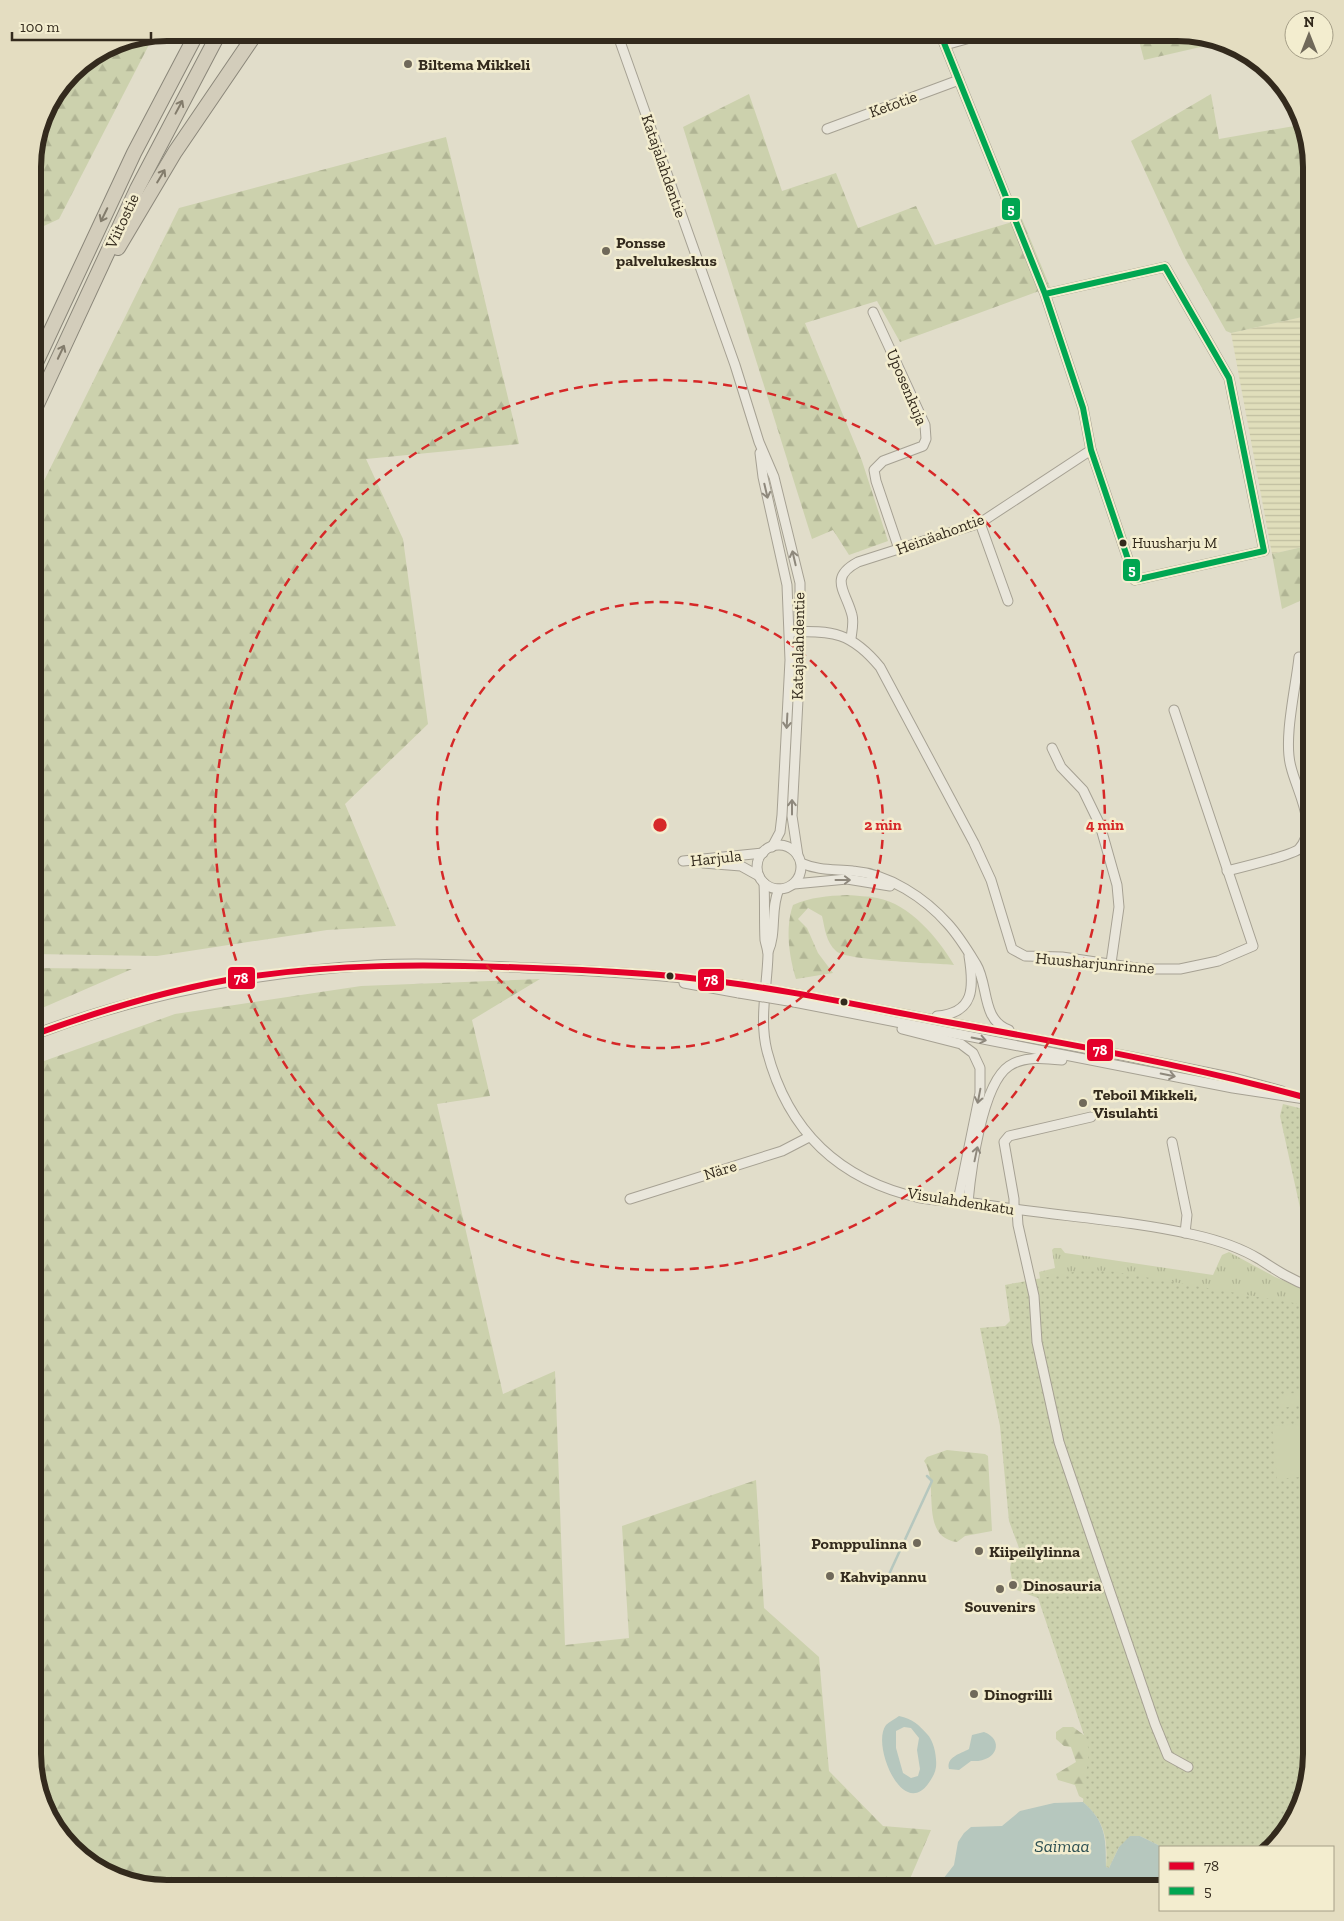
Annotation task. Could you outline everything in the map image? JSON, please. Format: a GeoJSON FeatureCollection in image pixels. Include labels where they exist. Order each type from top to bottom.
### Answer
{"type":"FeatureCollection","features":[{"type":"Feature","properties":{"kind":"highway"},"geometry":{"type":"LineString","coordinates":[[172,78],[188,41]]}},
{"type":"Feature","properties":{"kind":"highway","name":"Viitostie"},"geometry":{"type":"LineString","coordinates":[[42,350],[112,198],[192,41]]}},
{"type":"Feature","properties":{"kind":"highway","name":"Viitostie"},"geometry":{"type":"LineString","coordinates":[[42,394],[137,189],[214,41]]}},
{"type":"Feature","properties":{"kind":"highway"},"geometry":{"type":"LineString","coordinates":[[74,324],[175,152],[250,41]]}},
{"type":"Feature","properties":{"kind":"street","name":"Katajalahdentie"},"geometry":{"type":"LineString","coordinates":[[620,41],[735,365],[759,442],[774,477],[800,583],[800,632],[792,796],[792,816],[799,860]]}},
{"type":"Feature","properties":{"kind":"street"},"geometry":{"type":"LineString","coordinates":[[944,42],[1045,294],[1083,408],[1091,450],[1135,580],[1264,551],[1229,378],[1165,267],[1045,294]]}},
{"type":"Feature","properties":{"kind":"street"},"geometry":{"type":"LineString","coordinates":[[945,45],[957,42]]}},
{"type":"Feature","properties":{"kind":"street","name":"Ketotie"},"geometry":{"type":"LineString","coordinates":[[827,129],[959,80]]}},
{"type":"Feature","properties":{"kind":"street","name":"Uposenkuja"},"geometry":{"type":"LineString","coordinates":[[873,312],[925,425],[926,439],[923,446],[883,461],[874,470],[898,549]]}},
{"type":"Feature","properties":{"kind":"street","name":"Katajalahdentie"},"geometry":{"type":"LineString","coordinates":[[759,442],[763,477],[787,585],[790,632],[782,815],[780,832],[772,847]]}},
{"type":"Feature","properties":{"kind":"street","name":"Heinäahontie"},"geometry":{"type":"LineString","coordinates":[[851,638],[853,616],[842,590],[841,579],[846,568],[858,562],[980,523],[1091,450]]}},
{"type":"Feature","properties":{"kind":"street"},"geometry":{"type":"LineString","coordinates":[[980,523],[1008,601]]}},
{"type":"Feature","properties":{"kind":"street","name":"Huusharjunrinne"},"geometry":{"type":"LineString","coordinates":[[790,632],[835,634],[851,638],[870,654],[880,667],[974,843],[991,880],[1012,949],[1024,956],[1062,957],[1143,969],[1180,969],[1218,961],[1253,946],[1174,710]]}},
{"type":"Feature","properties":{"kind":"street"},"geometry":{"type":"LineString","coordinates":[[1299,657],[1288,747],[1290,765],[1303,808]]}},
{"type":"Feature","properties":{"kind":"street"},"geometry":{"type":"LineString","coordinates":[[1052,748],[1061,767],[1083,790],[1100,825],[1118,885],[1119,908],[1111,963]]}},
{"type":"Feature","properties":{"kind":"street"},"geometry":{"type":"LineString","coordinates":[[1227,871],[1297,851],[1303,844]]}},
{"type":"Feature","properties":{"kind":"street"},"geometry":{"type":"LineString","coordinates":[[906,890],[847,879],[794,884],[780,889],[762,880],[759,860],[763,852],[772,847],[782,846],[791,849],[799,860],[812,868],[854,871],[875,875],[906,890],[938,914],[957,934],[968,954],[977,965],[989,1010],[996,1022],[1006,1029],[1042,1040]]}},
{"type":"Feature","properties":{"kind":"street","name":"Harjula"},"geometry":{"type":"LineString","coordinates":[[762,880],[741,866],[683,861],[763,852]]}},
{"type":"Feature","properties":{"kind":"street"},"geometry":{"type":"LineString","coordinates":[[794,884],[801,871],[799,860]]}},
{"type":"Feature","properties":{"kind":"street","name":"Visulahdenkatu"},"geometry":{"type":"LineString","coordinates":[[762,880],[765,941],[768,953]]}},
{"type":"Feature","properties":{"kind":"street","name":"Visulahdenkatu"},"geometry":{"type":"LineString","coordinates":[[780,889],[775,898],[772,942],[768,953],[762,1022],[767,1050],[778,1086],[793,1118],[809,1137],[832,1157],[859,1176],[882,1186],[921,1198],[1129,1223],[1223,1242],[1258,1258],[1291,1280],[1303,1284]]}},
{"type":"Feature","properties":{"kind":"street"},"geometry":{"type":"LineString","coordinates":[[41,1032],[127,1003],[227,980],[377,965],[466,965],[639,974],[795,998],[937,1016],[956,1013],[968,1001],[972,982],[968,954]]}},
{"type":"Feature","properties":{"kind":"street"},"geometry":{"type":"LineString","coordinates":[[795,998],[871,1018],[1232,1088],[1303,1099]]}},
{"type":"Feature","properties":{"kind":"street"},"geometry":{"type":"LineString","coordinates":[[876,1008],[1234,1078],[1303,1097]]}},
{"type":"Feature","properties":{"kind":"street"},"geometry":{"type":"LineString","coordinates":[[871,1018],[917,1034],[961,1044],[973,1053],[977,1060],[982,1075],[963,1202]]}},
{"type":"Feature","properties":{"kind":"street"},"geometry":{"type":"LineString","coordinates":[[963,1202],[988,1096],[997,1078],[1008,1067],[1033,1058],[1120,1065]]}},
{"type":"Feature","properties":{"kind":"street"},"geometry":{"type":"LineString","coordinates":[[1091,1117],[1009,1136],[1004,1142],[1018,1225],[1034,1296],[1037,1342],[1059,1442],[1096,1557],[1103,1569],[1168,1756],[1188,1767]]}},
{"type":"Feature","properties":{"kind":"street","name":"Näre"},"geometry":{"type":"LineString","coordinates":[[630,1199],[782,1151],[809,1137]]}},
{"type":"Feature","properties":{"kind":"street"},"geometry":{"type":"LineString","coordinates":[[1172,1142],[1187,1216],[1185,1233]]}},
{"type":"Feature","properties":{"kind":"shaded area"},"geometry":{"type":"Polygon","coordinates":[[[1303,317],[1303,547],[1272,554],[1231,333],[1303,317]]]}},
{"type":"Feature","properties":{"kind":"green space"},"geometry":{"type":"Polygon","coordinates":[[[150,42],[59,219],[42,227],[42,159],[44,143],[51,119],[58,104],[78,78],[104,58],[127,48],[150,42]]]}},
{"type":"Feature","properties":{"kind":"green space"},"geometry":{"type":"Polygon","coordinates":[[[1139,42],[1193,42],[1207,46],[1144,60],[1139,42]]]}},
{"type":"Feature","properties":{"kind":"green space"},"geometry":{"type":"Polygon","coordinates":[[[749,94],[782,191],[836,173],[858,228],[916,206],[935,245],[1022,219],[1050,287],[900,342],[877,301],[805,323],[862,461],[888,541],[849,555],[833,530],[812,539],[683,127],[749,94]]]}},
{"type":"Feature","properties":{"kind":"green space"},"geometry":{"type":"Polygon","coordinates":[[[1211,94],[1219,139],[1295,126],[1302,151],[1303,167],[1303,317],[1231,333],[1226,331],[1185,258],[1131,141],[1211,94]]]}},
{"type":"Feature","properties":{"kind":"green space"},"geometry":{"type":"Polygon","coordinates":[[[446,137],[519,444],[366,459],[403,539],[428,724],[345,804],[396,926],[327,930],[157,956],[42,954],[42,485],[179,208],[446,137]]]}},
{"type":"Feature","properties":{"kind":"green space"},"geometry":{"type":"Polygon","coordinates":[[[1303,547],[1303,600],[1282,609],[1272,554],[1303,547]]]}},
{"type":"Feature","properties":{"kind":"green space"},"geometry":{"type":"Polygon","coordinates":[[[847,895],[877,898],[901,907],[922,924],[940,944],[954,965],[892,961],[843,954],[836,951],[830,944],[822,916],[808,908],[798,919],[807,928],[818,953],[833,973],[796,979],[791,961],[789,942],[789,923],[793,905],[819,897],[847,895]]]}},
{"type":"Feature","properties":{"kind":"green space"},"geometry":{"type":"Polygon","coordinates":[[[41,968],[132,969],[41,1008],[41,968]]]}},
{"type":"Feature","properties":{"kind":"green space"},"geometry":{"type":"Polygon","coordinates":[[[540,979],[472,1020],[490,1096],[437,1104],[503,1394],[555,1371],[565,1645],[629,1638],[622,1526],[756,1480],[764,1608],[819,1657],[829,1771],[883,1826],[931,1830],[910,1880],[159,1879],[135,1875],[104,1863],[78,1843],[58,1817],[46,1786],[41,1754],[41,1062],[175,1014],[361,986],[540,979]]]}},
{"type":"Feature","properties":{"kind":"green space"},"geometry":{"type":"Polygon","coordinates":[[[1283,1104],[1303,1109],[1303,1221],[1280,1116],[1283,1104]]]}},
{"type":"Feature","properties":{"kind":"green space"},"geometry":{"type":"Polygon","coordinates":[[[1054,1248],[1061,1248],[1065,1253],[1213,1275],[1222,1255],[1229,1252],[1275,1277],[1303,1289],[1303,1328],[1042,1291],[1039,1272],[1055,1268],[1052,1250],[1054,1248]]]}},
{"type":"Feature","properties":{"kind":"green space"},"geometry":{"type":"Polygon","coordinates":[[[1084,1270],[1110,1271],[1303,1305],[1302,1770],[1293,1802],[1286,1817],[1262,1846],[1160,1846],[1140,1836],[1119,1847],[1109,1868],[1106,1867],[1104,1831],[1096,1816],[1083,1802],[1089,1750],[1038,1598],[1014,1589],[1010,1569],[1012,1555],[1022,1556],[1009,1521],[1000,1426],[980,1328],[1005,1326],[1010,1321],[1005,1285],[1084,1270]]]}},
{"type":"Feature","properties":{"kind":"green space"},"geometry":{"type":"Polygon","coordinates":[[[1303,1392],[1303,1405],[1281,1408],[1279,1395],[1303,1392]]]}},
{"type":"Feature","properties":{"kind":"green space"},"geometry":{"type":"Polygon","coordinates":[[[1303,1424],[1303,1477],[1277,1479],[1272,1426],[1303,1424]]]}},
{"type":"Feature","properties":{"kind":"green space"},"geometry":{"type":"Polygon","coordinates":[[[947,1450],[985,1454],[988,1456],[992,1531],[965,1536],[957,1542],[945,1538],[938,1530],[934,1520],[928,1471],[924,1461],[927,1457],[947,1450]]]}},
{"type":"Feature","properties":{"kind":"green space"},"geometry":{"type":"Polygon","coordinates":[[[1063,1727],[1073,1727],[1095,1743],[1092,1804],[1079,1796],[1075,1785],[1058,1780],[1056,1774],[1076,1762],[1071,1747],[1064,1746],[1056,1739],[1056,1732],[1063,1727]]]}},
{"type":"Feature","properties":{"kind":"water"},"geometry":{"type":"Polygon","coordinates":[[[899,1716],[912,1720],[918,1725],[932,1741],[934,1749],[935,1772],[928,1784],[918,1792],[908,1792],[899,1786],[886,1761],[882,1734],[886,1725],[899,1716]],[[904,1727],[896,1731],[896,1748],[903,1773],[911,1778],[918,1776],[920,1769],[917,1750],[919,1738],[911,1728],[904,1727]]]}},
{"type":"Feature","properties":{"kind":"water"},"geometry":{"type":"Polygon","coordinates":[[[984,1732],[991,1736],[996,1745],[992,1755],[980,1761],[971,1761],[959,1770],[949,1769],[952,1759],[969,1749],[972,1735],[984,1732]]]}},
{"type":"Feature","properties":{"kind":"water","name":"Saimaa"},"geometry":{"type":"Polygon","coordinates":[[[1083,1802],[1091,1809],[1103,1831],[1106,1847],[1106,1867],[1109,1868],[1119,1847],[1130,1836],[1140,1836],[1160,1846],[1159,1880],[942,1880],[954,1865],[958,1842],[971,1827],[1002,1826],[1020,1811],[1054,1803],[1083,1802]]]}},
{"type":"Feature","properties":{"kind":"waterway"},"geometry":{"type":"LineString","coordinates":[[885,1583],[932,1481],[927,1476]]}},
{"type":"Feature","properties":{"kind":"transit line","name":"5"},"geometry":{"type":"LineString","coordinates":[[944,42],[1045,294]]}},
{"type":"Feature","properties":{"kind":"transit line","name":"5"},"geometry":{"type":"LineString","coordinates":[[1165,267],[1229,378],[1264,551],[1135,580],[1091,450],[1083,408],[1045,294],[1165,267]]}},
{"type":"Feature","properties":{"kind":"transit line","name":"78"},"geometry":{"type":"LineString","coordinates":[[41,1032],[81,1018],[153,997],[202,985],[265,974],[380,966],[592,970],[722,982],[819,997],[1130,1056],[1303,1097]]}},
{"type":"Feature","properties":{"kind":"place","name":"Biltema Mikkeli"},"geometry":{"type":"Point","coordinates":[408,64]}},
{"type":"Feature","properties":{"kind":"place","name":"Ponsse palvelukeskus"},"geometry":{"type":"Point","coordinates":[606,251]}},
{"type":"Feature","properties":{"kind":"place","name":"Huusharju M"},"geometry":{"type":"Point","coordinates":[1123,543]}},
{"type":"Feature","properties":{"kind":"place","name":"Teboil Mikkeli, Visulahti"},"geometry":{"type":"Point","coordinates":[1083,1103]}},
{"type":"Feature","properties":{"kind":"place","name":"Pomppulinna"},"geometry":{"type":"Point","coordinates":[917,1543]}},
{"type":"Feature","properties":{"kind":"place","name":"Kiipeilylinna"},"geometry":{"type":"Point","coordinates":[979,1551]}},
{"type":"Feature","properties":{"kind":"place","name":"Kahvipannu"},"geometry":{"type":"Point","coordinates":[830,1576]}},
{"type":"Feature","properties":{"kind":"place","name":"Dinosauria"},"geometry":{"type":"Point","coordinates":[1013,1585]}},
{"type":"Feature","properties":{"kind":"place","name":"Souvenirs"},"geometry":{"type":"Point","coordinates":[1000,1589]}},
{"type":"Feature","properties":{"kind":"place","name":"Dinogrilli"},"geometry":{"type":"Point","coordinates":[974,1694]}}]}
